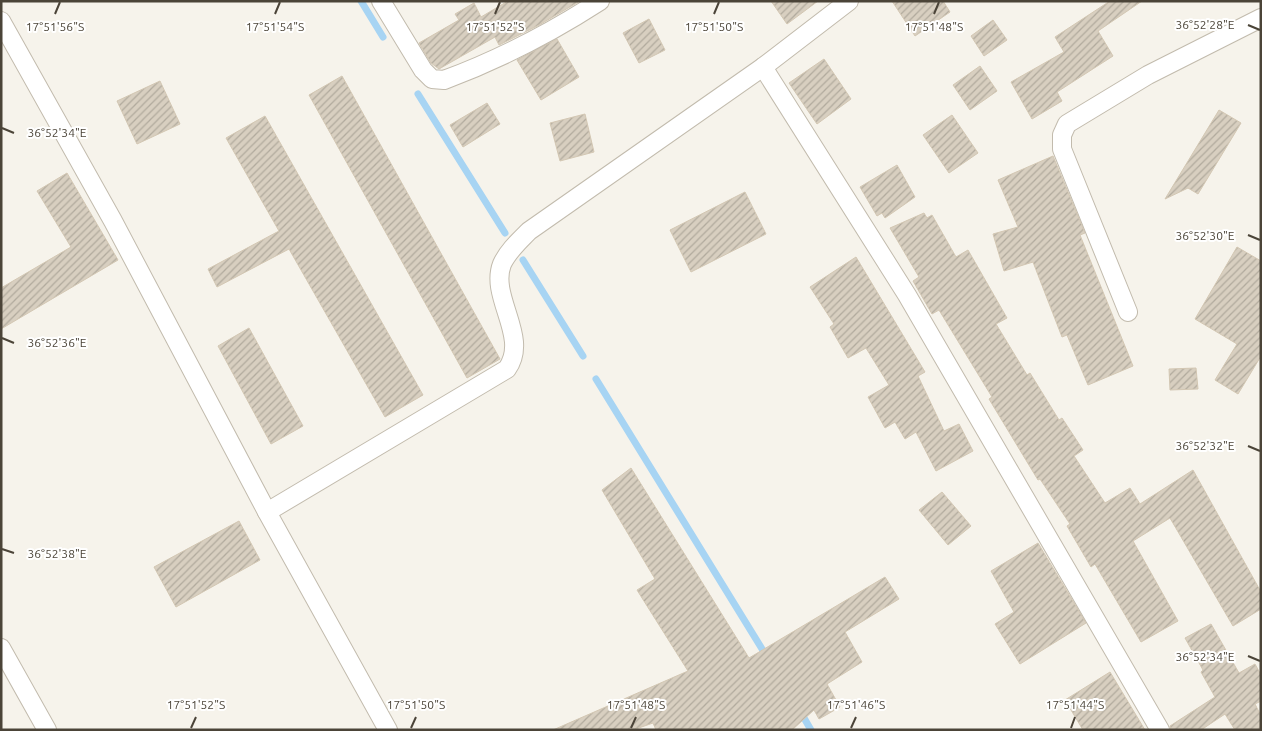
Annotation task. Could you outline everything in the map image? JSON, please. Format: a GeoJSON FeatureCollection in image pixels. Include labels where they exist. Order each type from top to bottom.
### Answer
{"type":"FeatureCollection","features":[{"type":"Feature","properties":{"kind":"street"},"geometry":{"type":"LineString","coordinates":[[381,1],[423,70],[432,79],[444,80],[568,22],[600,1]]}},
{"type":"Feature","properties":{"kind":"street"},"geometry":{"type":"LineString","coordinates":[[267,512],[507,369],[512,363],[514,354],[513,334],[501,288],[500,276],[507,254],[529,231],[762,66],[849,1]]}},
{"type":"Feature","properties":{"kind":"street"},"geometry":{"type":"LineString","coordinates":[[1128,312],[1062,148],[1062,135],[1067,124],[1148,75],[1261,18]]}},
{"type":"Feature","properties":{"kind":"street"},"geometry":{"type":"LineString","coordinates":[[1,21],[113,221],[267,512],[388,730]]}},
{"type":"Feature","properties":{"kind":"street"},"geometry":{"type":"LineString","coordinates":[[762,66],[907,295],[1160,730]]}},
{"type":"Feature","properties":{"kind":"street"},"geometry":{"type":"LineString","coordinates":[[1,648],[47,730]]}},
{"type":"Feature","properties":{"kind":"building"},"geometry":{"type":"Polygon","coordinates":[[[508,1],[580,1],[539,25],[499,45],[495,37],[439,69],[431,63],[419,43],[459,20],[455,14],[474,3],[481,17],[508,1]]]}},
{"type":"Feature","properties":{"kind":"building"},"geometry":{"type":"Polygon","coordinates":[[[771,1],[818,1],[787,24],[771,1]]]}},
{"type":"Feature","properties":{"kind":"building"},"geometry":{"type":"Polygon","coordinates":[[[892,1],[943,1],[950,12],[915,36],[892,1]]]}},
{"type":"Feature","properties":{"kind":"building"},"geometry":{"type":"Polygon","coordinates":[[[1110,1],[1142,1],[1098,31],[1113,56],[1057,92],[1062,101],[1032,119],[1011,82],[1064,52],[1055,37],[1110,1]]]}},
{"type":"Feature","properties":{"kind":"building"},"geometry":{"type":"Polygon","coordinates":[[[649,19],[665,50],[639,63],[623,33],[649,19]]]}},
{"type":"Feature","properties":{"kind":"building"},"geometry":{"type":"Polygon","coordinates":[[[993,20],[1007,40],[984,56],[971,36],[993,20]]]}},
{"type":"Feature","properties":{"kind":"building"},"geometry":{"type":"Polygon","coordinates":[[[557,39],[579,77],[541,100],[517,60],[557,39]]]}},
{"type":"Feature","properties":{"kind":"building"},"geometry":{"type":"Polygon","coordinates":[[[824,59],[851,99],[817,124],[789,83],[824,59]]]}},
{"type":"Feature","properties":{"kind":"building"},"geometry":{"type":"Polygon","coordinates":[[[980,66],[997,91],[970,110],[953,85],[980,66]]]}},
{"type":"Feature","properties":{"kind":"building"},"geometry":{"type":"Polygon","coordinates":[[[342,76],[500,359],[467,378],[309,95],[342,76]]]}},
{"type":"Feature","properties":{"kind":"building"},"geometry":{"type":"Polygon","coordinates":[[[160,81],[180,124],[137,144],[117,101],[160,81]]]}},
{"type":"Feature","properties":{"kind":"building"},"geometry":{"type":"Polygon","coordinates":[[[487,103],[500,124],[463,147],[450,125],[487,103]]]}},
{"type":"Feature","properties":{"kind":"building"},"geometry":{"type":"Polygon","coordinates":[[[1219,110],[1241,123],[1198,194],[1188,188],[1165,199],[1219,110]]]}},
{"type":"Feature","properties":{"kind":"building"},"geometry":{"type":"Polygon","coordinates":[[[585,114],[594,152],[560,161],[550,123],[585,114]]]}},
{"type":"Feature","properties":{"kind":"building"},"geometry":{"type":"Polygon","coordinates":[[[952,115],[978,153],[949,173],[923,135],[952,115]]]}},
{"type":"Feature","properties":{"kind":"building"},"geometry":{"type":"Polygon","coordinates":[[[265,116],[423,395],[385,417],[289,249],[217,287],[208,269],[279,231],[226,138],[265,116]]]}},
{"type":"Feature","properties":{"kind":"building"},"geometry":{"type":"Polygon","coordinates":[[[1053,156],[1085,233],[1080,235],[1133,366],[1088,385],[1067,335],[1062,337],[1033,262],[1004,271],[993,234],[1018,227],[998,180],[1053,156]]]}},
{"type":"Feature","properties":{"kind":"building"},"geometry":{"type":"Polygon","coordinates":[[[897,165],[915,197],[885,218],[882,213],[877,216],[860,187],[897,165]]]}},
{"type":"Feature","properties":{"kind":"building"},"geometry":{"type":"Polygon","coordinates":[[[67,173],[118,260],[1,329],[1,288],[71,247],[37,191],[67,173]]]}},
{"type":"Feature","properties":{"kind":"building"},"geometry":{"type":"Polygon","coordinates":[[[745,192],[766,234],[691,272],[670,230],[745,192]]]}},
{"type":"Feature","properties":{"kind":"building"},"geometry":{"type":"Polygon","coordinates":[[[924,213],[927,218],[932,215],[956,257],[968,250],[1007,318],[996,324],[1027,375],[1030,373],[1059,420],[1062,418],[1083,450],[1074,456],[1105,503],[1130,488],[1140,504],[1193,470],[1261,592],[1261,609],[1233,626],[1170,518],[1133,541],[1178,621],[1141,642],[1095,564],[1091,567],[1067,526],[1070,524],[1040,479],[1038,480],[989,399],[992,397],[939,310],[932,314],[913,281],[919,277],[890,228],[924,213]]]}},
{"type":"Feature","properties":{"kind":"building"},"geometry":{"type":"Polygon","coordinates":[[[1237,247],[1261,261],[1261,356],[1238,394],[1215,380],[1237,344],[1195,319],[1237,247]]]}},
{"type":"Feature","properties":{"kind":"building"},"geometry":{"type":"Polygon","coordinates":[[[856,257],[925,372],[918,376],[944,431],[959,424],[973,451],[936,471],[916,432],[905,439],[895,422],[885,428],[868,397],[889,385],[866,348],[848,358],[830,327],[834,324],[810,287],[856,257]]]}},
{"type":"Feature","properties":{"kind":"building"},"geometry":{"type":"Polygon","coordinates":[[[249,328],[303,426],[271,444],[218,346],[249,328]]]}},
{"type":"Feature","properties":{"kind":"building"},"geometry":{"type":"Polygon","coordinates":[[[1196,368],[1198,389],[1170,390],[1169,369],[1196,368]]]}},
{"type":"Feature","properties":{"kind":"building"},"geometry":{"type":"Polygon","coordinates":[[[631,468],[749,658],[885,577],[899,599],[845,632],[862,662],[827,684],[840,707],[819,719],[814,710],[792,730],[656,730],[653,723],[633,730],[553,730],[688,671],[637,590],[655,579],[602,490],[631,468]]]}},
{"type":"Feature","properties":{"kind":"building"},"geometry":{"type":"Polygon","coordinates":[[[942,492],[971,526],[948,545],[919,510],[942,492]]]}},
{"type":"Feature","properties":{"kind":"building"},"geometry":{"type":"Polygon","coordinates":[[[239,521],[260,560],[176,607],[154,567],[239,521]]]}},
{"type":"Feature","properties":{"kind":"building"},"geometry":{"type":"Polygon","coordinates":[[[1038,543],[1086,623],[1020,664],[995,624],[1014,612],[991,571],[1038,543]]]}},
{"type":"Feature","properties":{"kind":"building"},"geometry":{"type":"Polygon","coordinates":[[[1211,624],[1239,673],[1255,664],[1261,675],[1261,701],[1255,704],[1261,716],[1261,730],[1235,730],[1225,714],[1201,730],[1171,730],[1170,726],[1215,697],[1201,672],[1203,670],[1185,638],[1211,624]]]}},
{"type":"Feature","properties":{"kind":"building"},"geometry":{"type":"Polygon","coordinates":[[[1110,672],[1145,730],[1083,730],[1065,700],[1110,672]]]}},
{"type":"Feature","properties":{"kind":"waterway"},"geometry":{"type":"LineString","coordinates":[[361,1],[383,37]]}},
{"type":"Feature","properties":{"kind":"waterway"},"geometry":{"type":"LineString","coordinates":[[418,94],[505,233]]}},
{"type":"Feature","properties":{"kind":"waterway"},"geometry":{"type":"LineString","coordinates":[[523,260],[583,356]]}},
{"type":"Feature","properties":{"kind":"waterway"},"geometry":{"type":"LineString","coordinates":[[596,379],[767,657]]}},
{"type":"Feature","properties":{"kind":"waterway"},"geometry":{"type":"LineString","coordinates":[[800,711],[811,730]]}}]}
